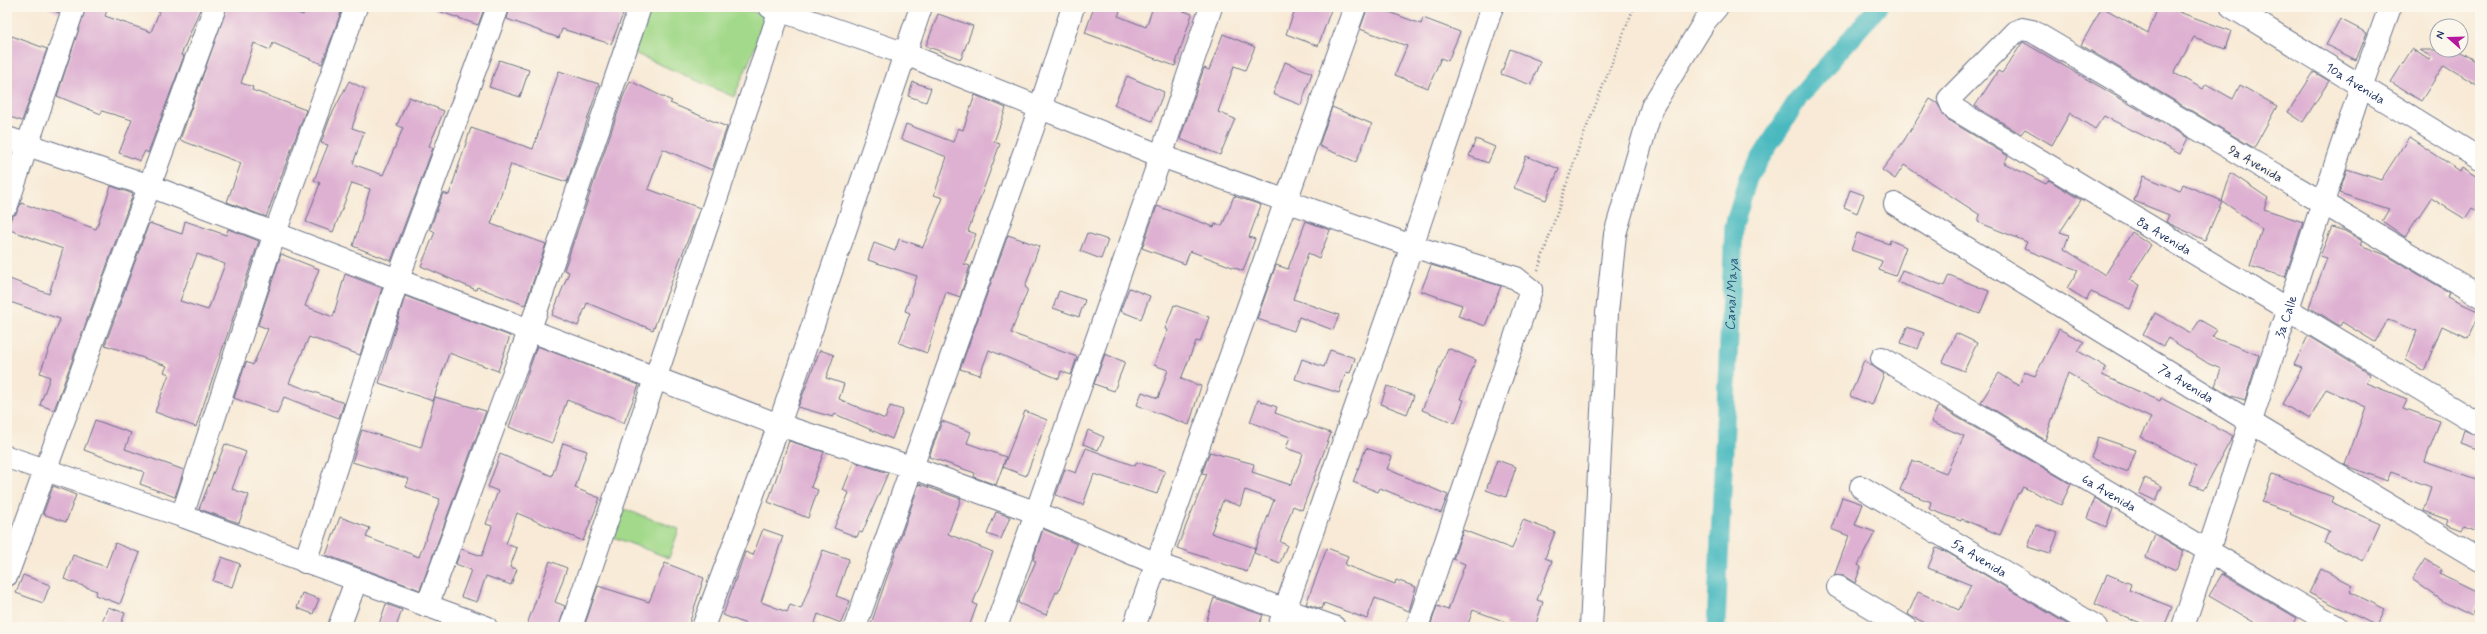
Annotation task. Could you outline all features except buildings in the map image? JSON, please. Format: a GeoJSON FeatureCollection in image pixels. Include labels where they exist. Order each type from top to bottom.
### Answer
{"type":"FeatureCollection","features":[{"type":"Feature","properties":{"kind":"street"},"geometry":{"type":"LineString","coordinates":[[7,205],[74,7]]}},
{"type":"Feature","properties":{"kind":"street"},"geometry":{"type":"LineString","coordinates":[[7,575],[47,470],[215,7]]}},
{"type":"Feature","properties":{"kind":"street"},"geometry":{"type":"LineString","coordinates":[[182,516],[276,233],[356,7]]}},
{"type":"Feature","properties":{"kind":"street"},"geometry":{"type":"LineString","coordinates":[[305,562],[398,279],[498,7]]}},
{"type":"Feature","properties":{"kind":"street"},"geometry":{"type":"LineString","coordinates":[[427,606],[530,329],[640,7]]}},
{"type":"Feature","properties":{"kind":"street"},"geometry":{"type":"LineString","coordinates":[[703,627],[779,425],[903,53],[921,7]]}},
{"type":"Feature","properties":{"kind":"street"},"geometry":{"type":"LineString","coordinates":[[855,627],[1040,108],[1073,7]]}},
{"type":"Feature","properties":{"kind":"street"},"geometry":{"type":"LineString","coordinates":[[996,627],[1161,156],[1211,7]]}},
{"type":"Feature","properties":{"kind":"street"},"geometry":{"type":"LineString","coordinates":[[1134,627],[1355,7]]}},
{"type":"Feature","properties":{"kind":"street"},"geometry":{"type":"LineString","coordinates":[[1282,619],[1412,246],[1492,7]]}},
{"type":"Feature","properties":{"kind":"street"},"geometry":{"type":"LineString","coordinates":[[1591,627],[1607,313],[1615,234],[1652,106],[1705,21],[1717,7]]}},
{"type":"Feature","properties":{"kind":"street","name":"10a Avenida"},"geometry":{"type":"LineString","coordinates":[[2232,7],[2480,159]]}},
{"type":"Feature","properties":{"kind":"street","name":"3a Calle"},"geometry":{"type":"LineString","coordinates":[[2183,627],[2361,87],[2390,7]]}},
{"type":"Feature","properties":{"kind":"street"},"geometry":{"type":"LineString","coordinates":[[571,627],[776,8],[903,53],[1161,156],[1412,246],[1516,278],[1531,290],[1417,627]]}},
{"type":"Feature","properties":{"kind":"street","name":"8a Avenida"},"geometry":{"type":"LineString","coordinates":[[2032,31],[2022,29],[2015,32],[1950,99],[1953,108],[2127,215],[2288,309],[2480,425]]}},
{"type":"Feature","properties":{"kind":"street","name":"9a Avenida"},"geometry":{"type":"LineString","coordinates":[[2032,31],[2480,296]]}},
{"type":"Feature","properties":{"kind":"street"},"geometry":{"type":"LineString","coordinates":[[7,138],[150,186],[530,329],[779,425],[911,467],[1037,513],[1282,619],[1334,627]]}},
{"type":"Feature","properties":{"kind":"street","name":"7a Avenida"},"geometry":{"type":"LineString","coordinates":[[1895,204],[2250,422],[2480,560]]}},
{"type":"Feature","properties":{"kind":"street","name":"6a Avenida"},"geometry":{"type":"LineString","coordinates":[[1882,358],[2337,627]]}},
{"type":"Feature","properties":{"kind":"street"},"geometry":{"type":"LineString","coordinates":[[7,457],[182,516],[356,581],[486,627]]}},
{"type":"Feature","properties":{"kind":"street","name":"5a Avenida"},"geometry":{"type":"LineString","coordinates":[[1861,487],[2097,627]]}},
{"type":"Feature","properties":{"kind":"street"},"geometry":{"type":"LineString","coordinates":[[339,627],[356,581]]}},
{"type":"Feature","properties":{"kind":"street"},"geometry":{"type":"LineString","coordinates":[[1838,587],[1905,627]]}},
{"type":"Feature","properties":{"kind":"path"},"geometry":{"type":"LineString","coordinates":[[1531,290],[1579,147],[1634,7]]}},
{"type":"Feature","properties":{"kind":"green space"},"geometry":{"type":"Polygon","coordinates":[[[650,7],[739,7],[768,17],[734,97],[634,53],[650,7]]]}},
{"type":"Feature","properties":{"kind":"green space"},"geometry":{"type":"Polygon","coordinates":[[[624,509],[679,529],[669,558],[613,537],[624,509]]]}},
{"type":"Feature","properties":{"kind":"waterway","name":"Canal Maya"},"geometry":{"type":"LineString","coordinates":[[1716,627],[1734,226],[1748,178],[1800,96],[1878,7]]}}]}
